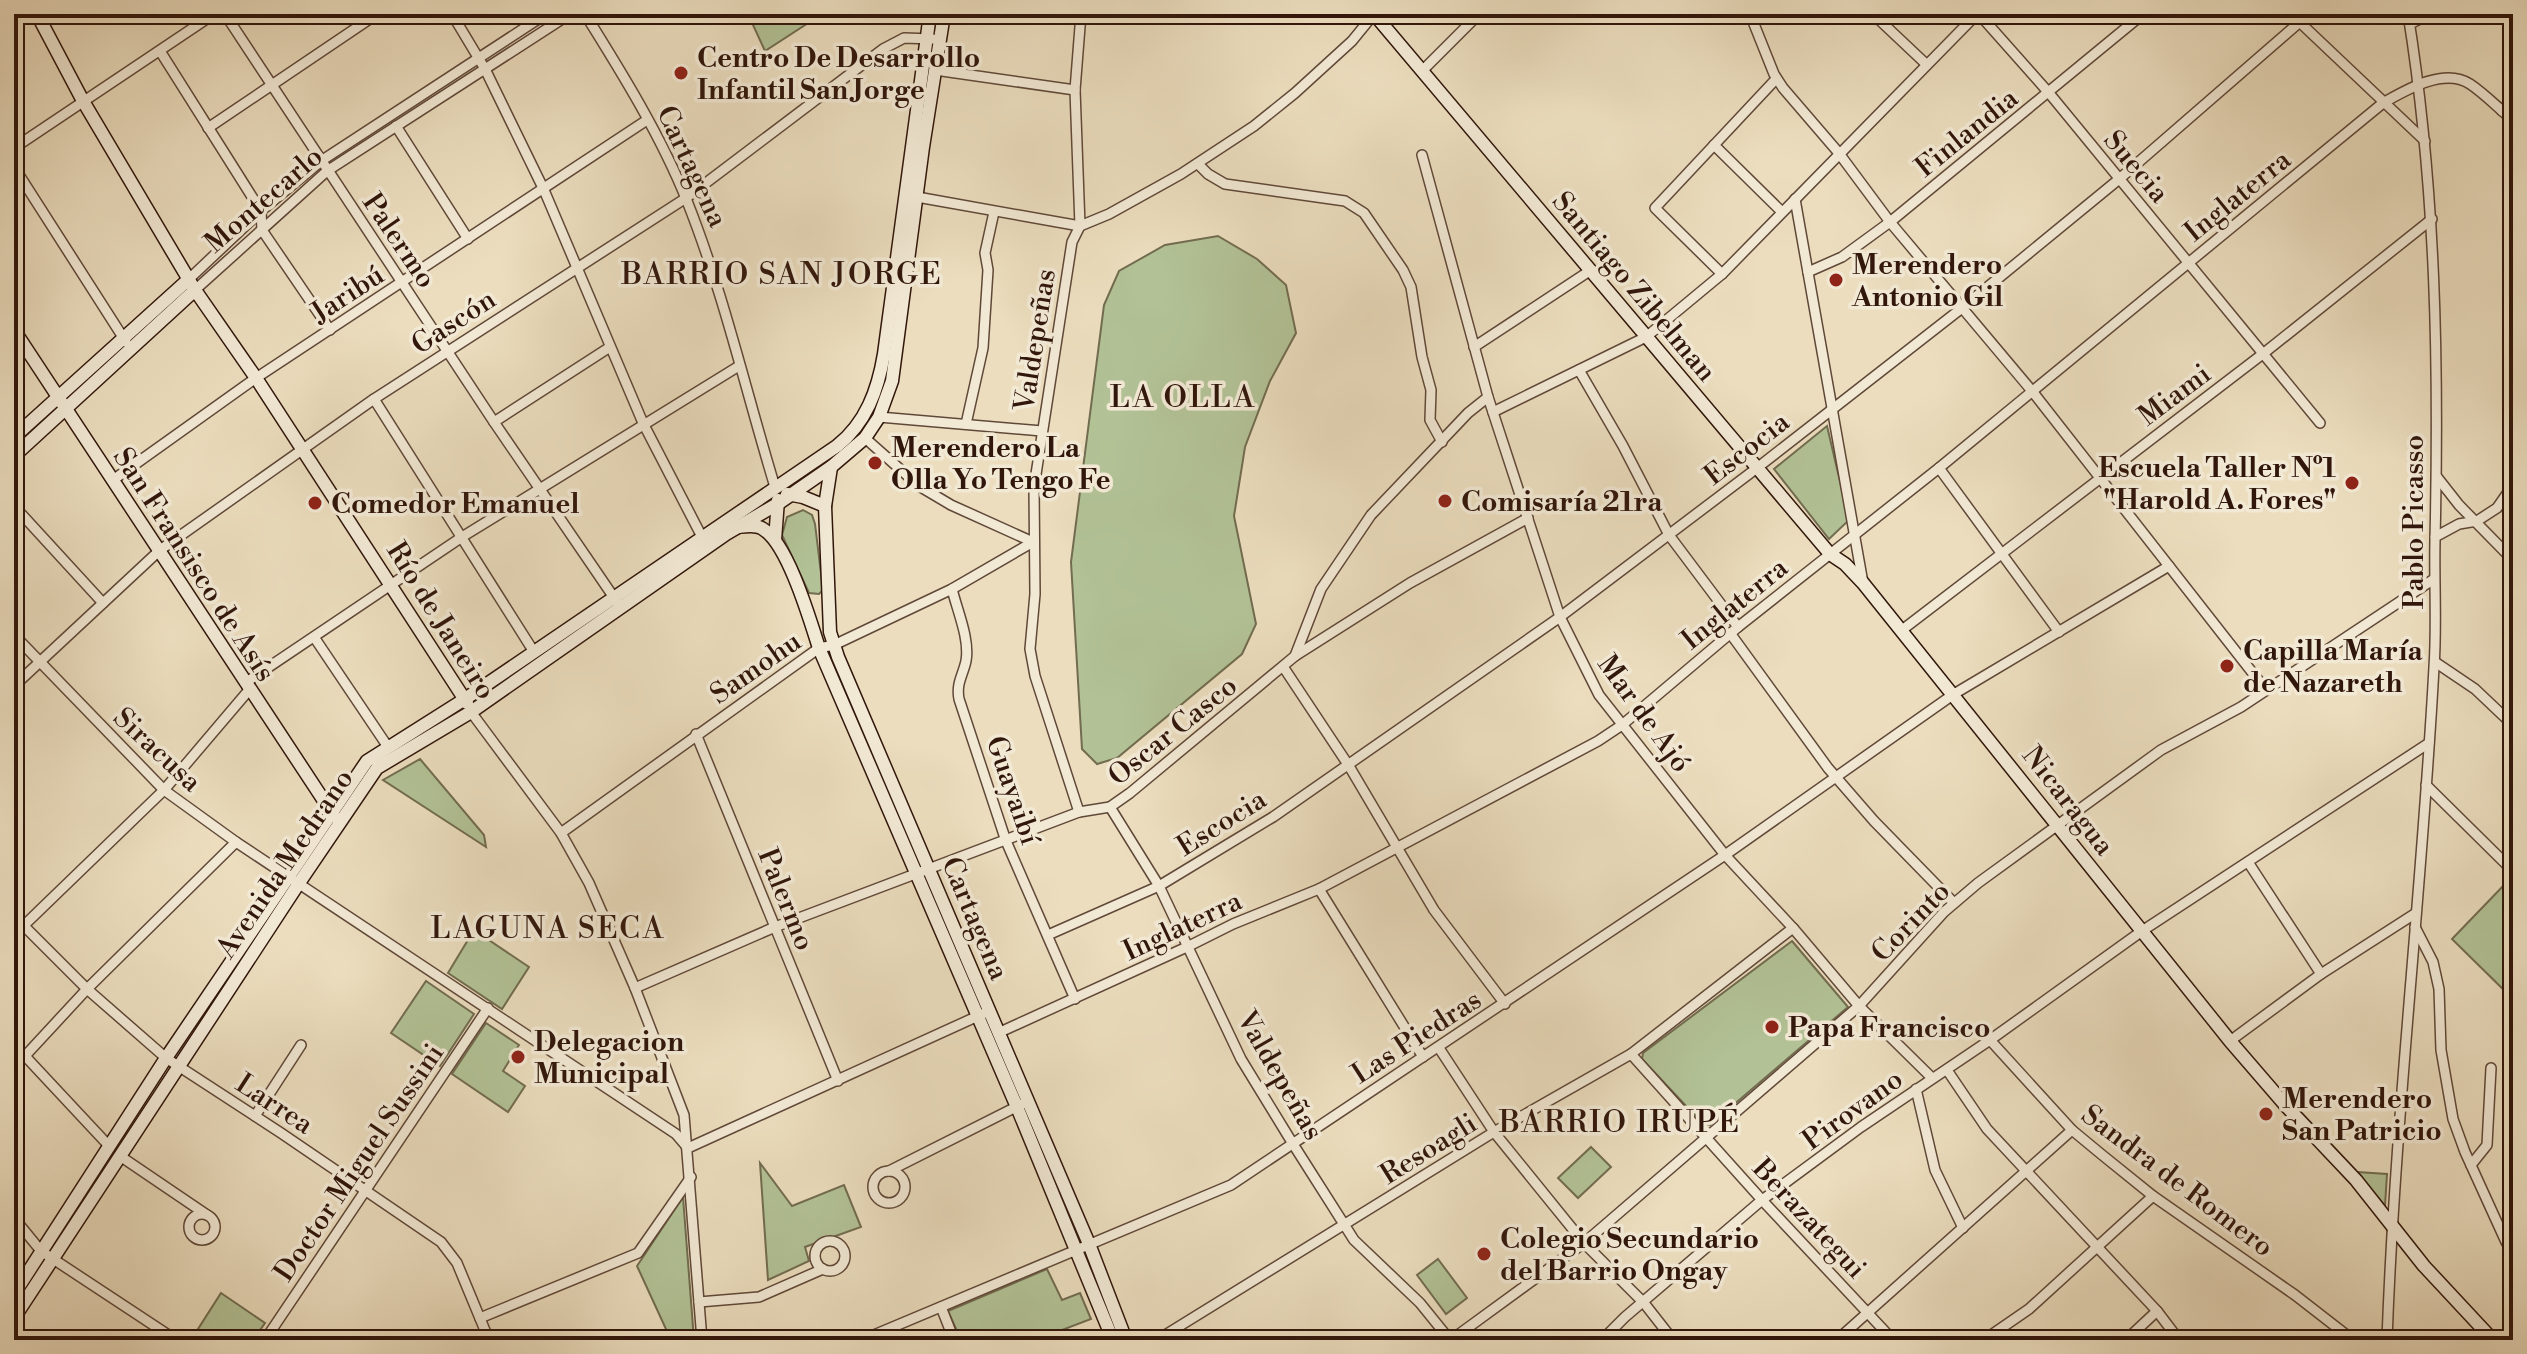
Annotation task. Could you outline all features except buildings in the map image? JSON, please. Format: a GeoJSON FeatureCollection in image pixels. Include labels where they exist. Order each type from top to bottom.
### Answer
{"type":"FeatureCollection","features":[{"type":"Feature","properties":{"kind":"main road","name":"Río de Janeiro"},"geometry":{"type":"LineString","coordinates":[[37,14],[83,101],[192,285],[392,585],[471,712]]}},
{"type":"Feature","properties":{"kind":"main road","name":"Avenida Medrano"},"geometry":{"type":"LineString","coordinates":[[335,817],[377,768],[471,712],[702,537],[851,435],[864,417],[874,393],[884,354],[930,14]]}},
{"type":"Feature","properties":{"kind":"main road","name":"Avenida Medrano"},"geometry":{"type":"LineString","coordinates":[[14,1294],[41,1251],[178,1067],[367,761],[534,652],[784,499],[831,467],[865,438],[879,417],[892,381],[944,14]]}},
{"type":"Feature","properties":{"kind":"main road","name":"Santiago Zibelman"},"geometry":{"type":"LineString","coordinates":[[1374,14],[1830,554],[1863,583]]}},
{"type":"Feature","properties":{"kind":"main road","name":"Montecarlo"},"geometry":{"type":"LineString","coordinates":[[14,437],[57,397],[127,343],[192,285]]}},
{"type":"Feature","properties":{"kind":"main road","name":"San Fransisco de Asís"},"geometry":{"type":"LineString","coordinates":[[14,330],[335,817]]}},
{"type":"Feature","properties":{"kind":"main road","name":"Montecarlo"},"geometry":{"type":"LineString","coordinates":[[14,456],[65,409],[127,343]]}},
{"type":"Feature","properties":{"kind":"main road","name":"Cartagena"},"geometry":{"type":"LineString","coordinates":[[831,467],[825,506],[830,632],[922,871]]}},
{"type":"Feature","properties":{"kind":"main road"},"geometry":{"type":"LineString","coordinates":[[775,487],[784,499],[775,540]]}},
{"type":"Feature","properties":{"kind":"main road"},"geometry":{"type":"LineString","coordinates":[[784,499],[803,497],[825,506]]}},
{"type":"Feature","properties":{"kind":"main road"},"geometry":{"type":"LineString","coordinates":[[735,528],[757,526],[775,540]]}},
{"type":"Feature","properties":{"kind":"main road","name":"Cartagena"},"geometry":{"type":"LineString","coordinates":[[775,540],[803,599],[819,648],[922,871],[1126,1340]]}},
{"type":"Feature","properties":{"kind":"main road","name":"Nicaragua"},"geometry":{"type":"LineString","coordinates":[[1863,583],[2230,1041],[2356,1180],[2424,1266],[2493,1340]]}},
{"type":"Feature","properties":{"kind":"main road"},"geometry":{"type":"LineString","coordinates":[[803,599],[816,603],[823,601],[830,592]]}},
{"type":"Feature","properties":{"kind":"main road","name":"Avenida Medrano"},"geometry":{"type":"LineString","coordinates":[[14,1318],[53,1259],[166,1058],[294,879]]}},
{"type":"Feature","properties":{"kind":"main road","name":"Cartagena"},"geometry":{"type":"LineString","coordinates":[[984,1014],[998,1033],[1023,1104]]}},
{"type":"Feature","properties":{"kind":"main road","name":"Cartagena"},"geometry":{"type":"LineString","coordinates":[[1083,1246],[1113,1340]]}},
{"type":"Feature","properties":{"kind":"street"},"geometry":{"type":"LineString","coordinates":[[14,148],[214,14]]}},
{"type":"Feature","properties":{"kind":"street","name":"Palermo"},"geometry":{"type":"LineString","coordinates":[[225,14],[494,422],[618,603]]}},
{"type":"Feature","properties":{"kind":"street"},"geometry":{"type":"LineString","coordinates":[[208,128],[377,14]]}},
{"type":"Feature","properties":{"kind":"street"},"geometry":{"type":"LineString","coordinates":[[452,14],[485,69],[544,190],[643,423],[702,537]]}},
{"type":"Feature","properties":{"kind":"street","name":"Montecarlo"},"geometry":{"type":"LineString","coordinates":[[192,285],[261,211],[321,161],[546,14]]}},
{"type":"Feature","properties":{"kind":"street","name":"Montecarlo"},"geometry":{"type":"LineString","coordinates":[[192,285],[262,230],[327,171],[570,14]]}},
{"type":"Feature","properties":{"kind":"street","name":"Cartagena"},"geometry":{"type":"LineString","coordinates":[[585,14],[647,120],[686,198],[716,281],[775,487]]}},
{"type":"Feature","properties":{"kind":"street","name":"Valdepeñas"},"geometry":{"type":"LineString","coordinates":[[1079,812],[1035,676],[1030,649],[1035,594],[1034,487],[1072,242],[1080,226],[1075,90],[1081,14]]}},
{"type":"Feature","properties":{"kind":"street"},"geometry":{"type":"LineString","coordinates":[[917,197],[1080,226],[1109,214],[1198,164],[1254,126],[1352,41],[1374,14]]}},
{"type":"Feature","properties":{"kind":"street"},"geometry":{"type":"LineString","coordinates":[[1422,71],[1479,14]]}},
{"type":"Feature","properties":{"kind":"street"},"geometry":{"type":"LineString","coordinates":[[1750,14],[1776,79],[1838,152],[1890,222],[2032,391],[2266,690]]}},
{"type":"Feature","properties":{"kind":"street"},"geometry":{"type":"LineString","coordinates":[[1873,14],[1926,64]]}},
{"type":"Feature","properties":{"kind":"street"},"geometry":{"type":"LineString","coordinates":[[1493,412],[1646,337],[1722,274],[1838,152],[1978,14]]}},
{"type":"Feature","properties":{"kind":"street","name":"Suecia"},"geometry":{"type":"LineString","coordinates":[[1978,14],[2049,93],[2320,423]]}},
{"type":"Feature","properties":{"kind":"street","name":"Finlandia"},"geometry":{"type":"LineString","coordinates":[[1808,272],[1842,257],[1890,222],[2143,14]]}},
{"type":"Feature","properties":{"kind":"street"},"geometry":{"type":"LineString","coordinates":[[2291,14],[2425,141]]}},
{"type":"Feature","properties":{"kind":"street","name":"Escocia"},"geometry":{"type":"LineString","coordinates":[[1048,935],[1159,886],[1273,817],[1560,617],[1962,308],[2118,180],[2309,14]]}},
{"type":"Feature","properties":{"kind":"street"},"geometry":{"type":"LineString","coordinates":[[2409,19],[2430,14]]}},
{"type":"Feature","properties":{"kind":"street","name":"Pablo Picasso"},"geometry":{"type":"LineString","coordinates":[[2387,1340],[2391,1222],[2435,662],[2437,477],[2432,219],[2409,19]]}},
{"type":"Feature","properties":{"kind":"street","name":"Gascón"},"geometry":{"type":"LineString","coordinates":[[14,686],[160,550],[302,449],[374,399],[686,198],[883,49],[904,38],[940,40]]}},
{"type":"Feature","properties":{"kind":"street"},"geometry":{"type":"LineString","coordinates":[[160,51],[261,211],[262,230],[330,330]]}},
{"type":"Feature","properties":{"kind":"street"},"geometry":{"type":"LineString","coordinates":[[935,70],[1075,90]]}},
{"type":"Feature","properties":{"kind":"street"},"geometry":{"type":"LineString","coordinates":[[2418,82],[2459,78],[2513,120]]}},
{"type":"Feature","properties":{"kind":"street"},"geometry":{"type":"LineString","coordinates":[[1722,274],[1655,208],[1776,79]]}},
{"type":"Feature","properties":{"kind":"street","name":"Inglaterra"},"geometry":{"type":"LineString","coordinates":[[998,1033],[1233,924],[1319,889],[1622,725],[1734,630],[1856,536],[2383,103],[2418,82]]}},
{"type":"Feature","properties":{"kind":"street"},"geometry":{"type":"LineString","coordinates":[[2502,111],[2513,98]]}},
{"type":"Feature","properties":{"kind":"street","name":"Jaribú"},"geometry":{"type":"LineString","coordinates":[[113,480],[256,378],[647,120]]}},
{"type":"Feature","properties":{"kind":"street"},"geometry":{"type":"LineString","coordinates":[[396,126],[468,239]]}},
{"type":"Feature","properties":{"kind":"street"},"geometry":{"type":"LineString","coordinates":[[1714,145],[1782,212]]}},
{"type":"Feature","properties":{"kind":"street","name":"Mar de Ajó"},"geometry":{"type":"LineString","coordinates":[[1422,155],[1488,397],[1560,617],[1593,684],[1725,855],[1793,928],[1859,1006],[1932,1078]]}},
{"type":"Feature","properties":{"kind":"street"},"geometry":{"type":"LineString","coordinates":[[1198,164],[1214,179],[1225,184],[1345,201],[1364,213],[1411,287],[1422,357],[1431,390],[1430,420],[1442,442]]}},
{"type":"Feature","properties":{"kind":"street"},"geometry":{"type":"LineString","coordinates":[[14,167],[127,343]]}},
{"type":"Feature","properties":{"kind":"street"},"geometry":{"type":"LineString","coordinates":[[1795,199],[1863,583]]}},
{"type":"Feature","properties":{"kind":"street"},"geometry":{"type":"LineString","coordinates":[[966,424],[983,348],[988,270],[985,253],[994,212]]}},
{"type":"Feature","properties":{"kind":"street","name":"Miami"},"geometry":{"type":"LineString","coordinates":[[1902,630],[2264,353],[2432,219]]}},
{"type":"Feature","properties":{"kind":"street"},"geometry":{"type":"LineString","coordinates":[[1474,347],[1591,270]]}},
{"type":"Feature","properties":{"kind":"street"},"geometry":{"type":"LineString","coordinates":[[494,422],[610,347]]}},
{"type":"Feature","properties":{"kind":"street"},"geometry":{"type":"LineString","coordinates":[[14,935],[164,790],[247,686],[462,537],[739,366]]}},
{"type":"Feature","properties":{"kind":"street"},"geometry":{"type":"LineString","coordinates":[[1579,370],[1669,535],[1837,778],[1954,903]]}},
{"type":"Feature","properties":{"kind":"street"},"geometry":{"type":"LineString","coordinates":[[1295,656],[1321,589],[1371,515],[1488,397]]}},
{"type":"Feature","properties":{"kind":"street"},"geometry":{"type":"LineString","coordinates":[[374,399],[534,652]]}},
{"type":"Feature","properties":{"kind":"street"},"geometry":{"type":"LineString","coordinates":[[879,417],[919,423],[1042,431]]}},
{"type":"Feature","properties":{"kind":"street"},"geometry":{"type":"LineString","coordinates":[[865,438],[919,486],[951,505],[1033,542]]}},
{"type":"Feature","properties":{"kind":"street"},"geometry":{"type":"LineString","coordinates":[[1939,468],[2059,632]]}},
{"type":"Feature","properties":{"kind":"street"},"geometry":{"type":"LineString","coordinates":[[2437,477],[2459,505],[2513,560]]}},
{"type":"Feature","properties":{"kind":"street"},"geometry":{"type":"LineString","coordinates":[[2435,537],[2459,524],[2477,521],[2497,508],[2513,485]]}},
{"type":"Feature","properties":{"kind":"street"},"geometry":{"type":"LineString","coordinates":[[14,506],[103,603]]}},
{"type":"Feature","properties":{"kind":"street","name":"Oscar Casco"},"geometry":{"type":"LineString","coordinates":[[635,988],[775,927],[1079,812],[1110,807],[1295,656],[1410,583],[1528,518]]}},
{"type":"Feature","properties":{"kind":"street","name":"Samohu"},"geometry":{"type":"LineString","coordinates":[[561,833],[819,648],[834,645],[952,589],[1033,542]]}},
{"type":"Feature","properties":{"kind":"street","name":"Las Piedras"},"geometry":{"type":"LineString","coordinates":[[862,1340],[1231,1185],[1725,855],[1954,694],[2169,566]]}},
{"type":"Feature","properties":{"kind":"street","name":"Corinto"},"geometry":{"type":"LineString","coordinates":[[1450,1340],[1584,1243],[1859,1006],[1954,903],[2161,750],[2266,690],[2434,579]]}},
{"type":"Feature","properties":{"kind":"street","name":"Guayaibí"},"geometry":{"type":"LineString","coordinates":[[952,589],[966,646],[966,660],[957,688],[1006,841],[1075,999]]}},
{"type":"Feature","properties":{"kind":"street","name":"Siracusa"},"geometry":{"type":"LineString","coordinates":[[14,635],[164,790],[236,842],[676,1134],[688,1148]]}},
{"type":"Feature","properties":{"kind":"street"},"geometry":{"type":"LineString","coordinates":[[314,637],[388,747]]}},
{"type":"Feature","properties":{"kind":"street"},"geometry":{"type":"LineString","coordinates":[[2435,662],[2475,689],[2513,725]]}},
{"type":"Feature","properties":{"kind":"street"},"geometry":{"type":"LineString","coordinates":[[1284,668],[1349,766],[1434,910],[1505,1004]]}},
{"type":"Feature","properties":{"kind":"street","name":"Río de Janeiro"},"geometry":{"type":"LineString","coordinates":[[471,712],[561,833],[589,883],[635,988],[684,1115],[702,1340]]}},
{"type":"Feature","properties":{"kind":"street","name":"Palermo"},"geometry":{"type":"LineString","coordinates":[[696,734],[838,1081]]}},
{"type":"Feature","properties":{"kind":"street","name":"Pirovano"},"geometry":{"type":"LineString","coordinates":[[1602,1340],[1762,1200],[2142,931],[2429,743]]}},
{"type":"Feature","properties":{"kind":"street"},"geometry":{"type":"LineString","coordinates":[[2426,785],[2508,866],[2513,867]]}},
{"type":"Feature","properties":{"kind":"street","name":"Valdepeñas"},"geometry":{"type":"LineString","coordinates":[[1110,807],[1159,886],[1241,1059],[1293,1144],[1364,1251],[1420,1303],[1450,1340]]}},
{"type":"Feature","properties":{"kind":"street"},"geometry":{"type":"LineString","coordinates":[[207,1215],[115,1151],[25,1056],[87,989],[236,842]]}},
{"type":"Feature","properties":{"kind":"street"},"geometry":{"type":"LineString","coordinates":[[2248,862],[2321,974]]}},
{"type":"Feature","properties":{"kind":"street"},"geometry":{"type":"LineString","coordinates":[[1319,889],[1423,1057]]}},
{"type":"Feature","properties":{"kind":"street"},"geometry":{"type":"LineString","coordinates":[[2230,1041],[2321,974],[2416,913]]}},
{"type":"Feature","properties":{"kind":"street","name":"Larrea"},"geometry":{"type":"LineString","coordinates":[[14,916],[87,989],[166,1058],[441,1242],[457,1263],[489,1340]]}},
{"type":"Feature","properties":{"kind":"street"},"geometry":{"type":"LineString","coordinates":[[2415,927],[2433,962],[2439,989],[2441,1050],[2453,1119],[2471,1165],[2513,1251]]}},
{"type":"Feature","properties":{"kind":"street","name":"Resoagli"},"geometry":{"type":"LineString","coordinates":[[1157,1340],[1494,1132],[1631,1054],[1793,928]]}},
{"type":"Feature","properties":{"kind":"street","name":"Doctor Miguel Sussini"},"geometry":{"type":"LineString","coordinates":[[265,1340],[488,1008]]}},
{"type":"Feature","properties":{"kind":"street"},"geometry":{"type":"LineString","coordinates":[[688,1148],[984,1014]]}},
{"type":"Feature","properties":{"kind":"street","name":"Sandra de Romero"},"geometry":{"type":"LineString","coordinates":[[1990,1040],[2072,1130],[2153,1196],[2295,1295],[2353,1340]]}},
{"type":"Feature","properties":{"kind":"street"},"geometry":{"type":"LineString","coordinates":[[255,1116],[301,1045]]}},
{"type":"Feature","properties":{"kind":"street"},"geometry":{"type":"LineString","coordinates":[[1439,1048],[1494,1132],[1584,1243],[1644,1303],[1673,1340]]}},
{"type":"Feature","properties":{"kind":"street","name":"Berazategui"},"geometry":{"type":"LineString","coordinates":[[1631,1054],[1893,1340]]}},
{"type":"Feature","properties":{"kind":"street"},"geometry":{"type":"LineString","coordinates":[[2471,1165],[2487,1145],[2491,1068]]}},
{"type":"Feature","properties":{"kind":"street"},"geometry":{"type":"LineString","coordinates":[[1947,1070],[1987,1129],[2157,1311],[2179,1340]]}},
{"type":"Feature","properties":{"kind":"street"},"geometry":{"type":"LineString","coordinates":[[1916,1089],[1935,1170],[1963,1228]]}},
{"type":"Feature","properties":{"kind":"street"},"geometry":{"type":"LineString","coordinates":[[889,1171],[1023,1104]]}},
{"type":"Feature","properties":{"kind":"street"},"geometry":{"type":"LineString","coordinates":[[1837,1340],[2072,1130]]}},
{"type":"Feature","properties":{"kind":"street"},"geometry":{"type":"LineString","coordinates":[[480,1318],[638,1253],[691,1177]]}},
{"type":"Feature","properties":{"kind":"street"},"geometry":{"type":"LineString","coordinates":[[1984,1340],[2029,1309],[2153,1196]]}},
{"type":"Feature","properties":{"kind":"street"},"geometry":{"type":"LineString","coordinates":[[14,1218],[41,1251],[176,1340]]}},
{"type":"Feature","properties":{"kind":"street"},"geometry":{"type":"LineString","coordinates":[[699,1302],[759,1297],[823,1269]]}},
{"type":"Feature","properties":{"kind":"street"},"geometry":{"type":"LineString","coordinates":[[941,1307],[954,1340]]}},
{"type":"Feature","properties":{"kind":"street"},"geometry":{"type":"LineString","coordinates":[[2126,1340],[2157,1311]]}},
{"type":"Feature","properties":{"kind":"green space"},"geometry":{"type":"Polygon","coordinates":[[[748,14],[822,14],[765,51],[748,14]]]}},
{"type":"Feature","properties":{"kind":"green space","name":"LA OLLA"},"geometry":{"type":"Polygon","coordinates":[[[1218,236],[1257,259],[1286,285],[1296,333],[1270,381],[1245,447],[1234,516],[1256,624],[1242,654],[1117,758],[1097,764],[1082,749],[1071,562],[1104,305],[1119,271],[1165,245],[1218,236]]]}},
{"type":"Feature","properties":{"kind":"green space"},"geometry":{"type":"Polygon","coordinates":[[[1827,426],[1849,520],[1829,539],[1774,469],[1827,426]]]}},
{"type":"Feature","properties":{"kind":"green space"},"geometry":{"type":"Polygon","coordinates":[[[803,510],[812,515],[815,524],[823,590],[819,594],[809,593],[782,535],[787,517],[803,510]]]}},
{"type":"Feature","properties":{"kind":"green space"},"geometry":{"type":"Polygon","coordinates":[[[420,759],[484,835],[486,847],[383,780],[420,759]]]}},
{"type":"Feature","properties":{"kind":"green space"},"geometry":{"type":"Polygon","coordinates":[[[2506,883],[2513,890],[2513,999],[2452,939],[2506,883]]]}},
{"type":"Feature","properties":{"kind":"green space"},"geometry":{"type":"Polygon","coordinates":[[[474,930],[529,967],[502,1009],[448,973],[474,930]]]}},
{"type":"Feature","properties":{"kind":"green space"},"geometry":{"type":"Polygon","coordinates":[[[1792,941],[1848,1007],[1710,1125],[1703,1124],[1642,1059],[1643,1053],[1792,941]]]}},
{"type":"Feature","properties":{"kind":"green space"},"geometry":{"type":"Polygon","coordinates":[[[426,981],[474,1014],[440,1066],[391,1033],[426,981]]]}},
{"type":"Feature","properties":{"kind":"green space"},"geometry":{"type":"Polygon","coordinates":[[[486,1023],[519,1045],[503,1071],[525,1086],[508,1112],[452,1074],[486,1023]]]}},
{"type":"Feature","properties":{"kind":"green space"},"geometry":{"type":"Polygon","coordinates":[[[1591,1147],[1611,1167],[1578,1198],[1558,1178],[1591,1147]]]}},
{"type":"Feature","properties":{"kind":"green space"},"geometry":{"type":"Polygon","coordinates":[[[760,1163],[792,1206],[844,1185],[861,1227],[805,1247],[809,1261],[768,1280],[760,1163]]]}},
{"type":"Feature","properties":{"kind":"green space"},"geometry":{"type":"Polygon","coordinates":[[[2357,1172],[2387,1174],[2385,1206],[2357,1172]]]}},
{"type":"Feature","properties":{"kind":"green space"},"geometry":{"type":"Polygon","coordinates":[[[683,1197],[694,1340],[671,1340],[637,1266],[683,1197]]]}},
{"type":"Feature","properties":{"kind":"green space"},"geometry":{"type":"Polygon","coordinates":[[[1438,1259],[1467,1298],[1446,1314],[1417,1275],[1438,1259]]]}},
{"type":"Feature","properties":{"kind":"green space"},"geometry":{"type":"Polygon","coordinates":[[[1047,1269],[1062,1300],[1080,1293],[1091,1319],[1036,1340],[961,1340],[948,1311],[1047,1269]]]}},
{"type":"Feature","properties":{"kind":"green space"},"geometry":{"type":"Polygon","coordinates":[[[221,1293],[265,1323],[253,1340],[191,1340],[221,1293]]]}},
{"type":"Feature","properties":{"kind":"place","name":"Centro De Desarrollo Infantil San Jorge"},"geometry":{"type":"Point","coordinates":[681,73]}},
{"type":"Feature","properties":{"kind":"place","name":"Merendero Antonio Gil"},"geometry":{"type":"Point","coordinates":[1836,280]}},
{"type":"Feature","properties":{"kind":"place","name":"Merendero La Olla Yo Tengo Fe"},"geometry":{"type":"Point","coordinates":[875,463]}},
{"type":"Feature","properties":{"kind":"place","name":"Escuela Taller Nº1 \"Harold A. Fores\""},"geometry":{"type":"Point","coordinates":[2352,483]}},
{"type":"Feature","properties":{"kind":"place","name":"Comisaría 21ra"},"geometry":{"type":"Point","coordinates":[1445,501]}},
{"type":"Feature","properties":{"kind":"place","name":"Comedor Emanuel"},"geometry":{"type":"Point","coordinates":[315,503]}},
{"type":"Feature","properties":{"kind":"place","name":"Capilla María de Nazareth"},"geometry":{"type":"Point","coordinates":[2227,666]}},
{"type":"Feature","properties":{"kind":"place","name":"Papa Francisco"},"geometry":{"type":"Point","coordinates":[1772,1027]}},
{"type":"Feature","properties":{"kind":"place","name":"Delegacion Municipal"},"geometry":{"type":"Point","coordinates":[518,1057]}},
{"type":"Feature","properties":{"kind":"place","name":"Merendero San Patricio"},"geometry":{"type":"Point","coordinates":[2266,1114]}},
{"type":"Feature","properties":{"kind":"place","name":"Colegio Secundario del Barrio Ongay"},"geometry":{"type":"Point","coordinates":[1484,1254]}},
{"type":"Feature","properties":{"kind":"district","name":"BARRIO SAN JORGE"},"geometry":{"type":"Point","coordinates":[782,274]}},
{"type":"Feature","properties":{"kind":"district","name":"LA OLLA"},"geometry":{"type":"Point","coordinates":[1183,397]}},
{"type":"Feature","properties":{"kind":"district","name":"LAGUNA SECA"},"geometry":{"type":"Point","coordinates":[548,928]}},
{"type":"Feature","properties":{"kind":"district","name":"BARRIO IRUPÉ"},"geometry":{"type":"Point","coordinates":[1620,1122]}}]}
